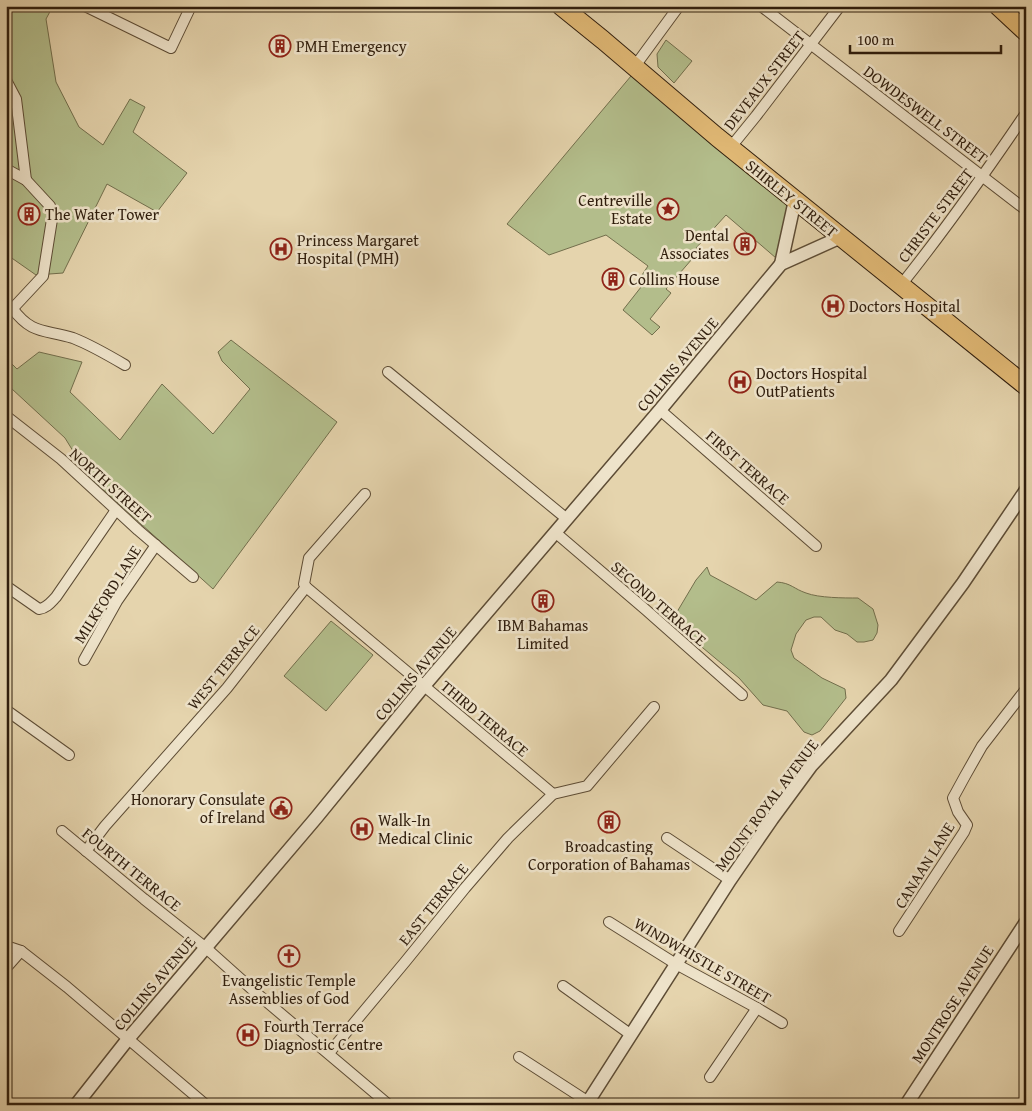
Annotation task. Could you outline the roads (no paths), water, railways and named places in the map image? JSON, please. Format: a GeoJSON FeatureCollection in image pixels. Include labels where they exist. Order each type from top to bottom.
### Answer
{"type":"FeatureCollection","features":[{"type":"Feature","properties":{"kind":"highway","name":"SHIRLEY STREET"},"geometry":{"type":"LineString","coordinates":[[561,6],[635,66],[730,148],[1026,386]]}},
{"type":"Feature","properties":{"kind":"highway"},"geometry":{"type":"LineString","coordinates":[[998,6],[1026,32]]}},
{"type":"Feature","properties":{"kind":"street"},"geometry":{"type":"LineString","coordinates":[[86,6],[171,48],[191,6]]}},
{"type":"Feature","properties":{"kind":"street"},"geometry":{"type":"LineString","coordinates":[[635,66],[679,6]]}},
{"type":"Feature","properties":{"kind":"street","name":"DOWDESWELL STREET"},"geometry":{"type":"LineString","coordinates":[[761,6],[1026,210]]}},
{"type":"Feature","properties":{"kind":"street","name":"DEVEAUX STREET"},"geometry":{"type":"LineString","coordinates":[[730,148],[840,6]]}},
{"type":"Feature","properties":{"kind":"street"},"geometry":{"type":"LineString","coordinates":[[6,80],[16,99],[26,180]]}},
{"type":"Feature","properties":{"kind":"street","name":"CHRISTE STREET"},"geometry":{"type":"LineString","coordinates":[[901,285],[983,176],[1026,113]]}},
{"type":"Feature","properties":{"kind":"street"},"geometry":{"type":"LineString","coordinates":[[6,169],[26,180],[50,206],[53,213],[42,276],[15,306],[9,309],[39,331],[85,343],[125,365]]}},
{"type":"Feature","properties":{"kind":"street","name":"COLLINS AVENUE"},"geometry":{"type":"LineString","coordinates":[[781,264],[795,200]]}},
{"type":"Feature","properties":{"kind":"street","name":"COLLINS AVENUE"},"geometry":{"type":"LineString","coordinates":[[76,1105],[128,1039],[316,818],[423,686],[556,533],[781,264],[840,237]]}},
{"type":"Feature","properties":{"kind":"street"},"geometry":{"type":"LineString","coordinates":[[388,372],[567,519]]}},
{"type":"Feature","properties":{"kind":"street","name":"FIRST TERRACE"},"geometry":{"type":"LineString","coordinates":[[660,410],[816,546]]}},
{"type":"Feature","properties":{"kind":"street","name":"NORTH STREET"},"geometry":{"type":"LineString","coordinates":[[6,416],[61,459],[193,577]]}},
{"type":"Feature","properties":{"kind":"street","name":"MOUNT ROYAL AVENUE"},"geometry":{"type":"LineString","coordinates":[[586,1103],[730,880],[772,819],[811,766],[891,680],[963,583],[1026,490]]}},
{"type":"Feature","properties":{"kind":"street"},"geometry":{"type":"LineString","coordinates":[[306,588],[304,584],[310,558],[365,494]]}},
{"type":"Feature","properties":{"kind":"street"},"geometry":{"type":"LineString","coordinates":[[6,586],[40,609],[48,605],[56,597],[116,510]]}},
{"type":"Feature","properties":{"kind":"street","name":"SECOND TERRACE"},"geometry":{"type":"LineString","coordinates":[[556,533],[742,696]]}},
{"type":"Feature","properties":{"kind":"street","name":"MILKFORD LANE"},"geometry":{"type":"LineString","coordinates":[[84,660],[117,601],[156,545]]}},
{"type":"Feature","properties":{"kind":"street","name":"THIRD TERRACE"},"geometry":{"type":"LineString","coordinates":[[306,588],[553,794]]}},
{"type":"Feature","properties":{"kind":"street","name":"WEST TERRACE"},"geometry":{"type":"LineString","coordinates":[[86,851],[105,826],[226,688],[306,588]]}},
{"type":"Feature","properties":{"kind":"street","name":"CANAAN LANE"},"geometry":{"type":"LineString","coordinates":[[900,931],[967,825],[958,812],[953,798],[964,776],[982,746],[1026,689]]}},
{"type":"Feature","properties":{"kind":"street"},"geometry":{"type":"LineString","coordinates":[[553,794],[586,786],[654,707]]}},
{"type":"Feature","properties":{"kind":"street"},"geometry":{"type":"LineString","coordinates":[[6,710],[69,755]]}},
{"type":"Feature","properties":{"kind":"street","name":"EAST TERRACE"},"geometry":{"type":"LineString","coordinates":[[329,1053],[508,838],[553,794]]}},
{"type":"Feature","properties":{"kind":"street","name":"FOURTH TERRACE"},"geometry":{"type":"LineString","coordinates":[[62,831],[206,948],[389,1105]]}},
{"type":"Feature","properties":{"kind":"street"},"geometry":{"type":"LineString","coordinates":[[667,838],[730,880]]}},
{"type":"Feature","properties":{"kind":"street","name":"WINDWHISTLE STREET"},"geometry":{"type":"LineString","coordinates":[[609,922],[676,964],[782,1023]]}},
{"type":"Feature","properties":{"kind":"street","name":"MONTROSE AVENUE"},"geometry":{"type":"LineString","coordinates":[[906,1105],[1026,922]]}},
{"type":"Feature","properties":{"kind":"street"},"geometry":{"type":"LineString","coordinates":[[6,946],[21,951],[68,987],[206,1105]]}},
{"type":"Feature","properties":{"kind":"street"},"geometry":{"type":"LineString","coordinates":[[6,968],[21,951]]}},
{"type":"Feature","properties":{"kind":"street"},"geometry":{"type":"LineString","coordinates":[[564,986],[630,1034]]}},
{"type":"Feature","properties":{"kind":"street"},"geometry":{"type":"LineString","coordinates":[[710,1077],[757,1008]]}},
{"type":"Feature","properties":{"kind":"street"},"geometry":{"type":"LineString","coordinates":[[519,1057],[586,1103]]}},
{"type":"Feature","properties":{"kind":"place","name":"PMH Emergency"},"geometry":{"type":"Point","coordinates":[280,46]}},
{"type":"Feature","properties":{"kind":"place","name":"Centreville Estate"},"geometry":{"type":"Point","coordinates":[668,209]}},
{"type":"Feature","properties":{"kind":"place","name":"The Water Tower"},"geometry":{"type":"Point","coordinates":[29,214]}},
{"type":"Feature","properties":{"kind":"place","name":"Dental Associates"},"geometry":{"type":"Point","coordinates":[745,244]}},
{"type":"Feature","properties":{"kind":"place","name":"Princess Margaret Hospital (PMH)"},"geometry":{"type":"Point","coordinates":[281,249]}},
{"type":"Feature","properties":{"kind":"place","name":"Collins House"},"geometry":{"type":"Point","coordinates":[613,279]}},
{"type":"Feature","properties":{"kind":"place","name":"Doctors Hospital"},"geometry":{"type":"Point","coordinates":[833,306]}},
{"type":"Feature","properties":{"kind":"place","name":"Doctors Hospital OutPatients"},"geometry":{"type":"Point","coordinates":[740,382]}},
{"type":"Feature","properties":{"kind":"place","name":"IBM Bahamas Limited"},"geometry":{"type":"Point","coordinates":[543,601]}},
{"type":"Feature","properties":{"kind":"place","name":"Honorary Consulate of Ireland"},"geometry":{"type":"Point","coordinates":[281,808]}},
{"type":"Feature","properties":{"kind":"place","name":"Broadcasting Corporation of Bahamas"},"geometry":{"type":"Point","coordinates":[609,822]}},
{"type":"Feature","properties":{"kind":"place","name":"Walk-In Medical Clinic"},"geometry":{"type":"Point","coordinates":[362,829]}},
{"type":"Feature","properties":{"kind":"place","name":"Evangelistic Temple Assemblies of God"},"geometry":{"type":"Point","coordinates":[289,956]}},
{"type":"Feature","properties":{"kind":"place","name":"Fourth Terrace Diagnostic Centre"},"geometry":{"type":"Point","coordinates":[248,1035]}}]}
